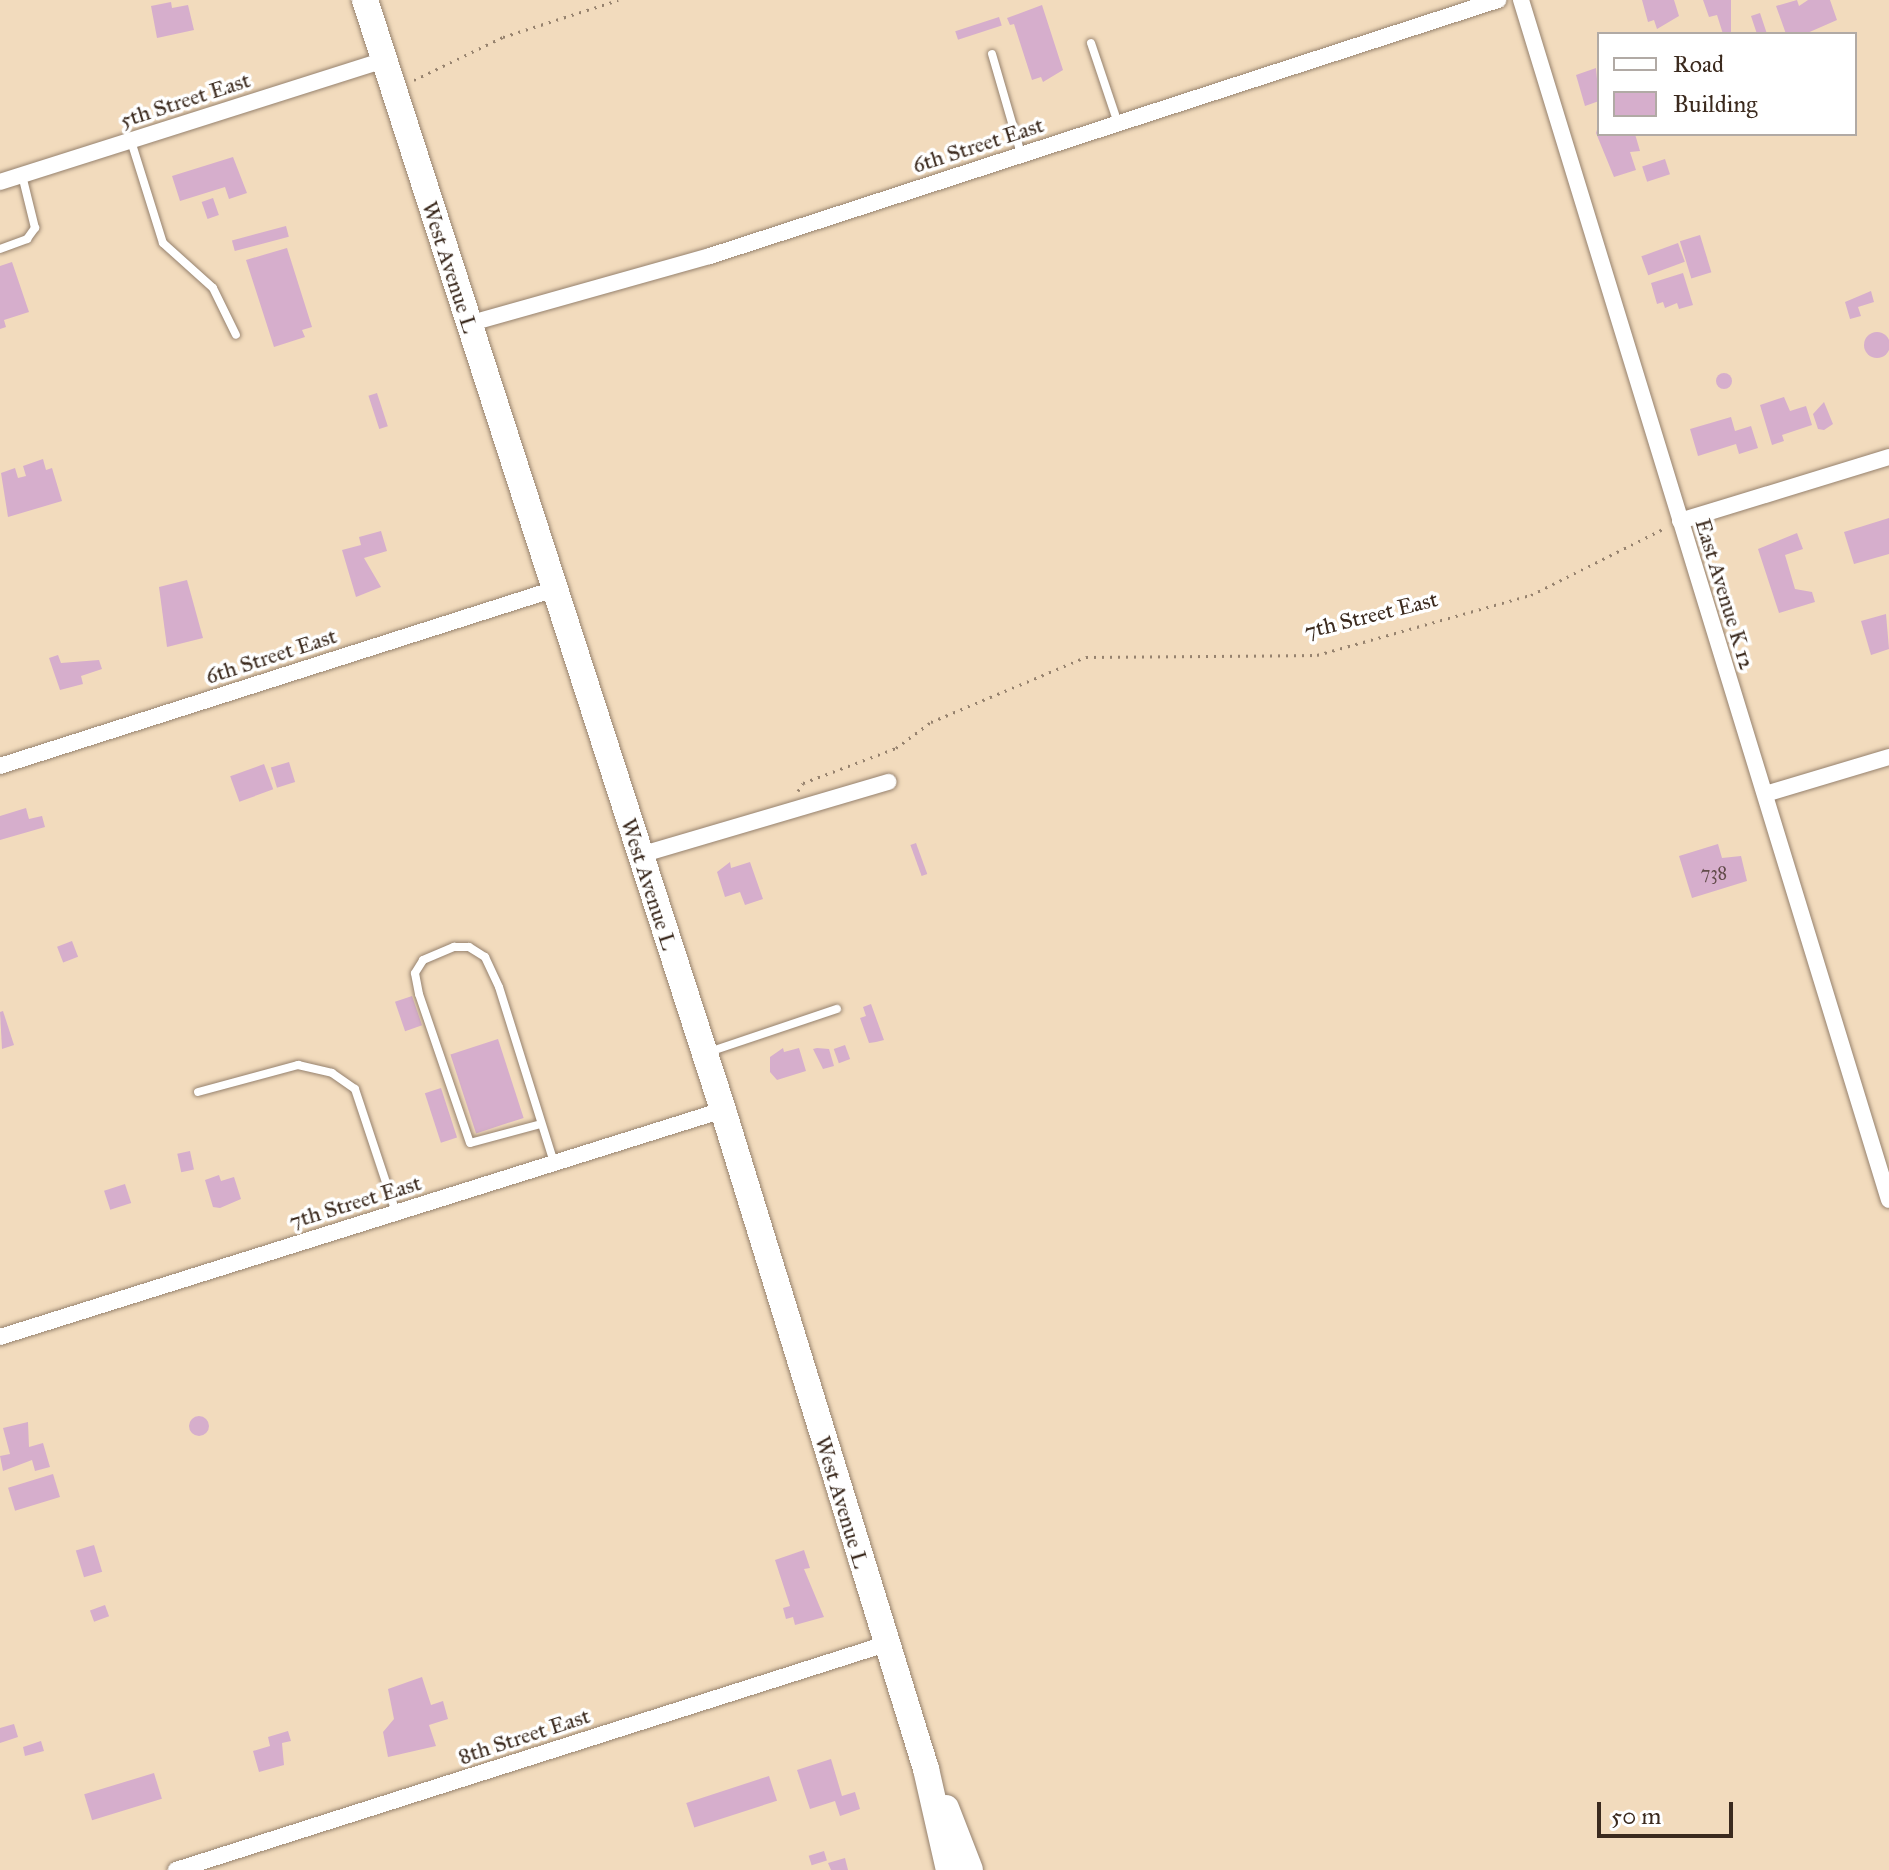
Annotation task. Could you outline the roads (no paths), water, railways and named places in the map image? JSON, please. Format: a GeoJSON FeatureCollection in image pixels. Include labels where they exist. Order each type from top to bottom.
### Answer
{"type":"FeatureCollection","features":[{"type":"Feature","properties":{"kind":"main road","name":"West Avenue L"},"geometry":{"type":"LineString","coordinates":[[365,0],[723,1110],[926,1769],[949,1870]]}},
{"type":"Feature","properties":{"kind":"main road","name":"West Avenue L"},"geometry":{"type":"LineString","coordinates":[[926,1769],[957,1830],[970,1870]]}},
{"type":"Feature","properties":{"kind":"street","name":"6th Street East"},"geometry":{"type":"LineString","coordinates":[[468,324],[710,256],[1498,0]]}},
{"type":"Feature","properties":{"kind":"street","name":"East Avenue K 12"},"geometry":{"type":"LineString","coordinates":[[1521,0],[1889,1200]]}},
{"type":"Feature","properties":{"kind":"street","name":"5th Street East"},"geometry":{"type":"LineString","coordinates":[[0,182],[384,60]]}},
{"type":"Feature","properties":{"kind":"street"},"geometry":{"type":"LineString","coordinates":[[1680,521],[1889,457]]}},
{"type":"Feature","properties":{"kind":"street","name":"6th Street East"},"geometry":{"type":"LineString","coordinates":[[0,766],[555,589]]}},
{"type":"Feature","properties":{"kind":"street"},"geometry":{"type":"LineString","coordinates":[[1765,794],[1889,757]]}},
{"type":"Feature","properties":{"kind":"street"},"geometry":{"type":"LineString","coordinates":[[640,855],[888,782]]}},
{"type":"Feature","properties":{"kind":"street","name":"7th Street East"},"geometry":{"type":"LineString","coordinates":[[0,1337],[723,1110]]}},
{"type":"Feature","properties":{"kind":"street","name":"8th Street East"},"geometry":{"type":"LineString","coordinates":[[176,1870],[886,1644]]}},
{"type":"Feature","properties":{"kind":"lane"},"geometry":{"type":"LineString","coordinates":[[1091,43],[1118,123]]}},
{"type":"Feature","properties":{"kind":"lane"},"geometry":{"type":"LineString","coordinates":[[992,54],[1021,154]]}},
{"type":"Feature","properties":{"kind":"lane"},"geometry":{"type":"LineString","coordinates":[[131,141],[163,243],[213,288],[236,335]]}},
{"type":"Feature","properties":{"kind":"lane"},"geometry":{"type":"LineString","coordinates":[[0,249],[27,239],[35,228],[22,175]]}},
{"type":"Feature","properties":{"kind":"lane"},"geometry":{"type":"LineString","coordinates":[[541,1124],[470,1143],[419,994],[415,973],[423,960],[454,947],[469,947],[485,957],[499,987],[554,1163]]}},
{"type":"Feature","properties":{"kind":"lane"},"geometry":{"type":"LineString","coordinates":[[705,1053],[837,1009]]}},
{"type":"Feature","properties":{"kind":"lane"},"geometry":{"type":"LineString","coordinates":[[198,1092],[298,1065],[332,1073],[355,1089],[396,1212]]}}]}
